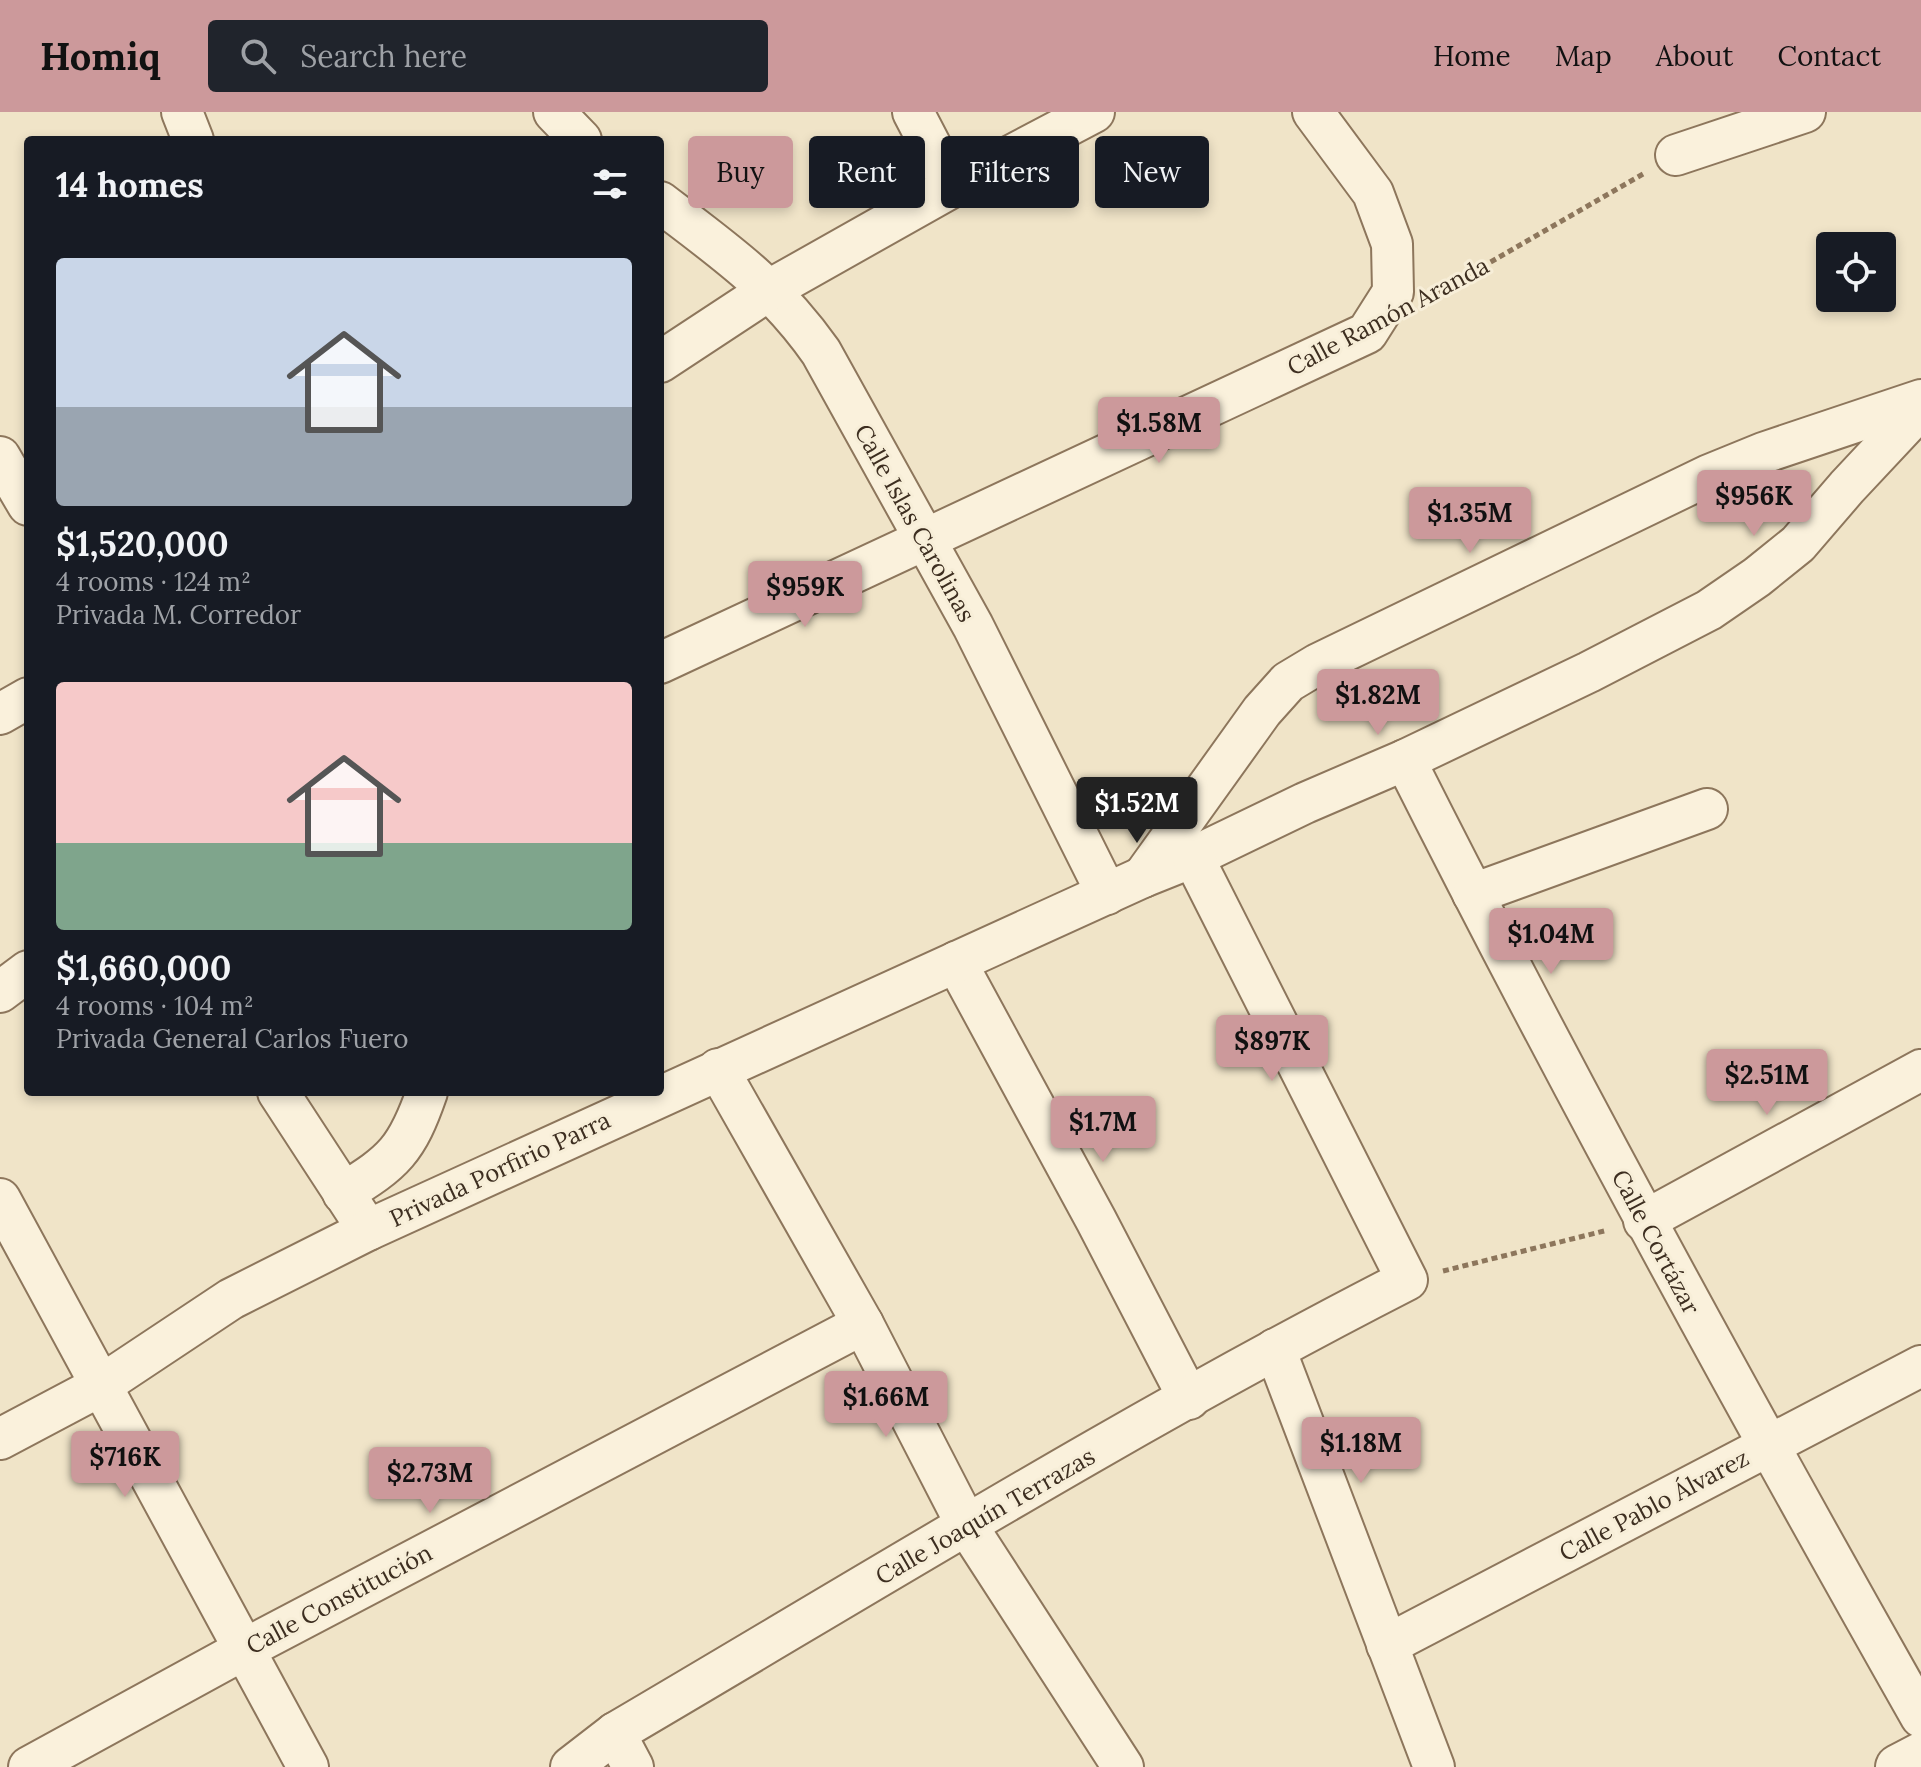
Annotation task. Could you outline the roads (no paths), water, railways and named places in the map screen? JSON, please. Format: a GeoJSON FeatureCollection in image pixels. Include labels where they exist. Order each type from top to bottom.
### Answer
{"type":"FeatureCollection","features":[{"type":"Feature","properties":{"kind":"street"},"geometry":{"type":"LineString","coordinates":[[182,112],[191,136]]}},
{"type":"Feature","properties":{"kind":"street"},"geometry":{"type":"LineString","coordinates":[[554,112],[577,136]]}},
{"type":"Feature","properties":{"kind":"street"},"geometry":{"type":"LineString","coordinates":[[913,112],[941,166]]}},
{"type":"Feature","properties":{"kind":"street"},"geometry":{"type":"LineString","coordinates":[[1049,136],[1094,112]]}},
{"type":"Feature","properties":{"kind":"street","name":"Calle Ramón Aranda"},"geometry":{"type":"LineString","coordinates":[[664,661],[1367,333],[1393,292],[1392,244],[1373,193],[1313,112]]}},
{"type":"Feature","properties":{"kind":"street"},"geometry":{"type":"LineString","coordinates":[[1676,155],[1805,112]]}},
{"type":"Feature","properties":{"kind":"street"},"geometry":{"type":"LineString","coordinates":[[664,359],[771,289],[941,193]]}},
{"type":"Feature","properties":{"kind":"street","name":"Calle Islas Carolinas"},"geometry":{"type":"LineString","coordinates":[[664,205],[771,289],[798,319],[821,352],[973,626],[1107,894]]}},
{"type":"Feature","properties":{"kind":"street"},"geometry":{"type":"LineString","coordinates":[[1143,877],[1262,711],[1288,682],[1318,664],[1709,475],[1763,453],[1921,400]]}},
{"type":"Feature","properties":{"kind":"street"},"geometry":{"type":"LineString","coordinates":[[1193,857],[1589,672],[1709,610],[1798,544],[1921,408]]}},
{"type":"Feature","properties":{"kind":"street"},"geometry":{"type":"LineString","coordinates":[[0,457],[24,498]]}},
{"type":"Feature","properties":{"kind":"street"},"geometry":{"type":"LineString","coordinates":[[0,714],[24,700]]}},
{"type":"Feature","properties":{"kind":"street","name":"Calle Cortázar"},"geometry":{"type":"LineString","coordinates":[[1405,760],[1644,1221],[1921,1717]]}},
{"type":"Feature","properties":{"kind":"street"},"geometry":{"type":"LineString","coordinates":[[1473,894],[1707,809]]}},
{"type":"Feature","properties":{"kind":"street","name":"Privada Porfirio Parra"},"geometry":{"type":"LineString","coordinates":[[664,1091],[1193,857]]}},
{"type":"Feature","properties":{"kind":"street","name":"Calle Joaquín Terrazas"},"geometry":{"type":"LineString","coordinates":[[571,1767],[624,1750],[967,1526],[1275,1349],[1407,1280],[1193,857]]}},
{"type":"Feature","properties":{"kind":"street"},"geometry":{"type":"LineString","coordinates":[[956,962],[1189,1399]]}},
{"type":"Feature","properties":{"kind":"street"},"geometry":{"type":"LineString","coordinates":[[0,992],[24,974]]}},
{"type":"Feature","properties":{"kind":"street"},"geometry":{"type":"LineString","coordinates":[[718,1069],[863,1324],[967,1526],[1123,1767]]}},
{"type":"Feature","properties":{"kind":"street"},"geometry":{"type":"LineString","coordinates":[[1644,1221],[1921,1070]]}},
{"type":"Feature","properties":{"kind":"street"},"geometry":{"type":"LineString","coordinates":[[281,1096],[368,1230]]}},
{"type":"Feature","properties":{"kind":"street"},"geometry":{"type":"LineString","coordinates":[[343,1193],[381,1170],[397,1155],[409,1138],[425,1096]]}},
{"type":"Feature","properties":{"kind":"street","name":"Privada Porfirio Parra"},"geometry":{"type":"LineString","coordinates":[[0,1439],[100,1386],[231,1299],[368,1230],[652,1096]]}},
{"type":"Feature","properties":{"kind":"street"},"geometry":{"type":"LineString","coordinates":[[0,1199],[308,1767]]}},
{"type":"Feature","properties":{"kind":"street","name":"Calle Constitución"},"geometry":{"type":"LineString","coordinates":[[29,1767],[243,1650],[863,1324]]}},
{"type":"Feature","properties":{"kind":"street"},"geometry":{"type":"LineString","coordinates":[[1275,1349],[1434,1767]]}},
{"type":"Feature","properties":{"kind":"street","name":"Calle Pablo Álvarez"},"geometry":{"type":"LineString","coordinates":[[1387,1645],[1921,1366]]}},
{"type":"Feature","properties":{"kind":"street"},"geometry":{"type":"LineString","coordinates":[[1898,1767],[1921,1755]]}}]}
